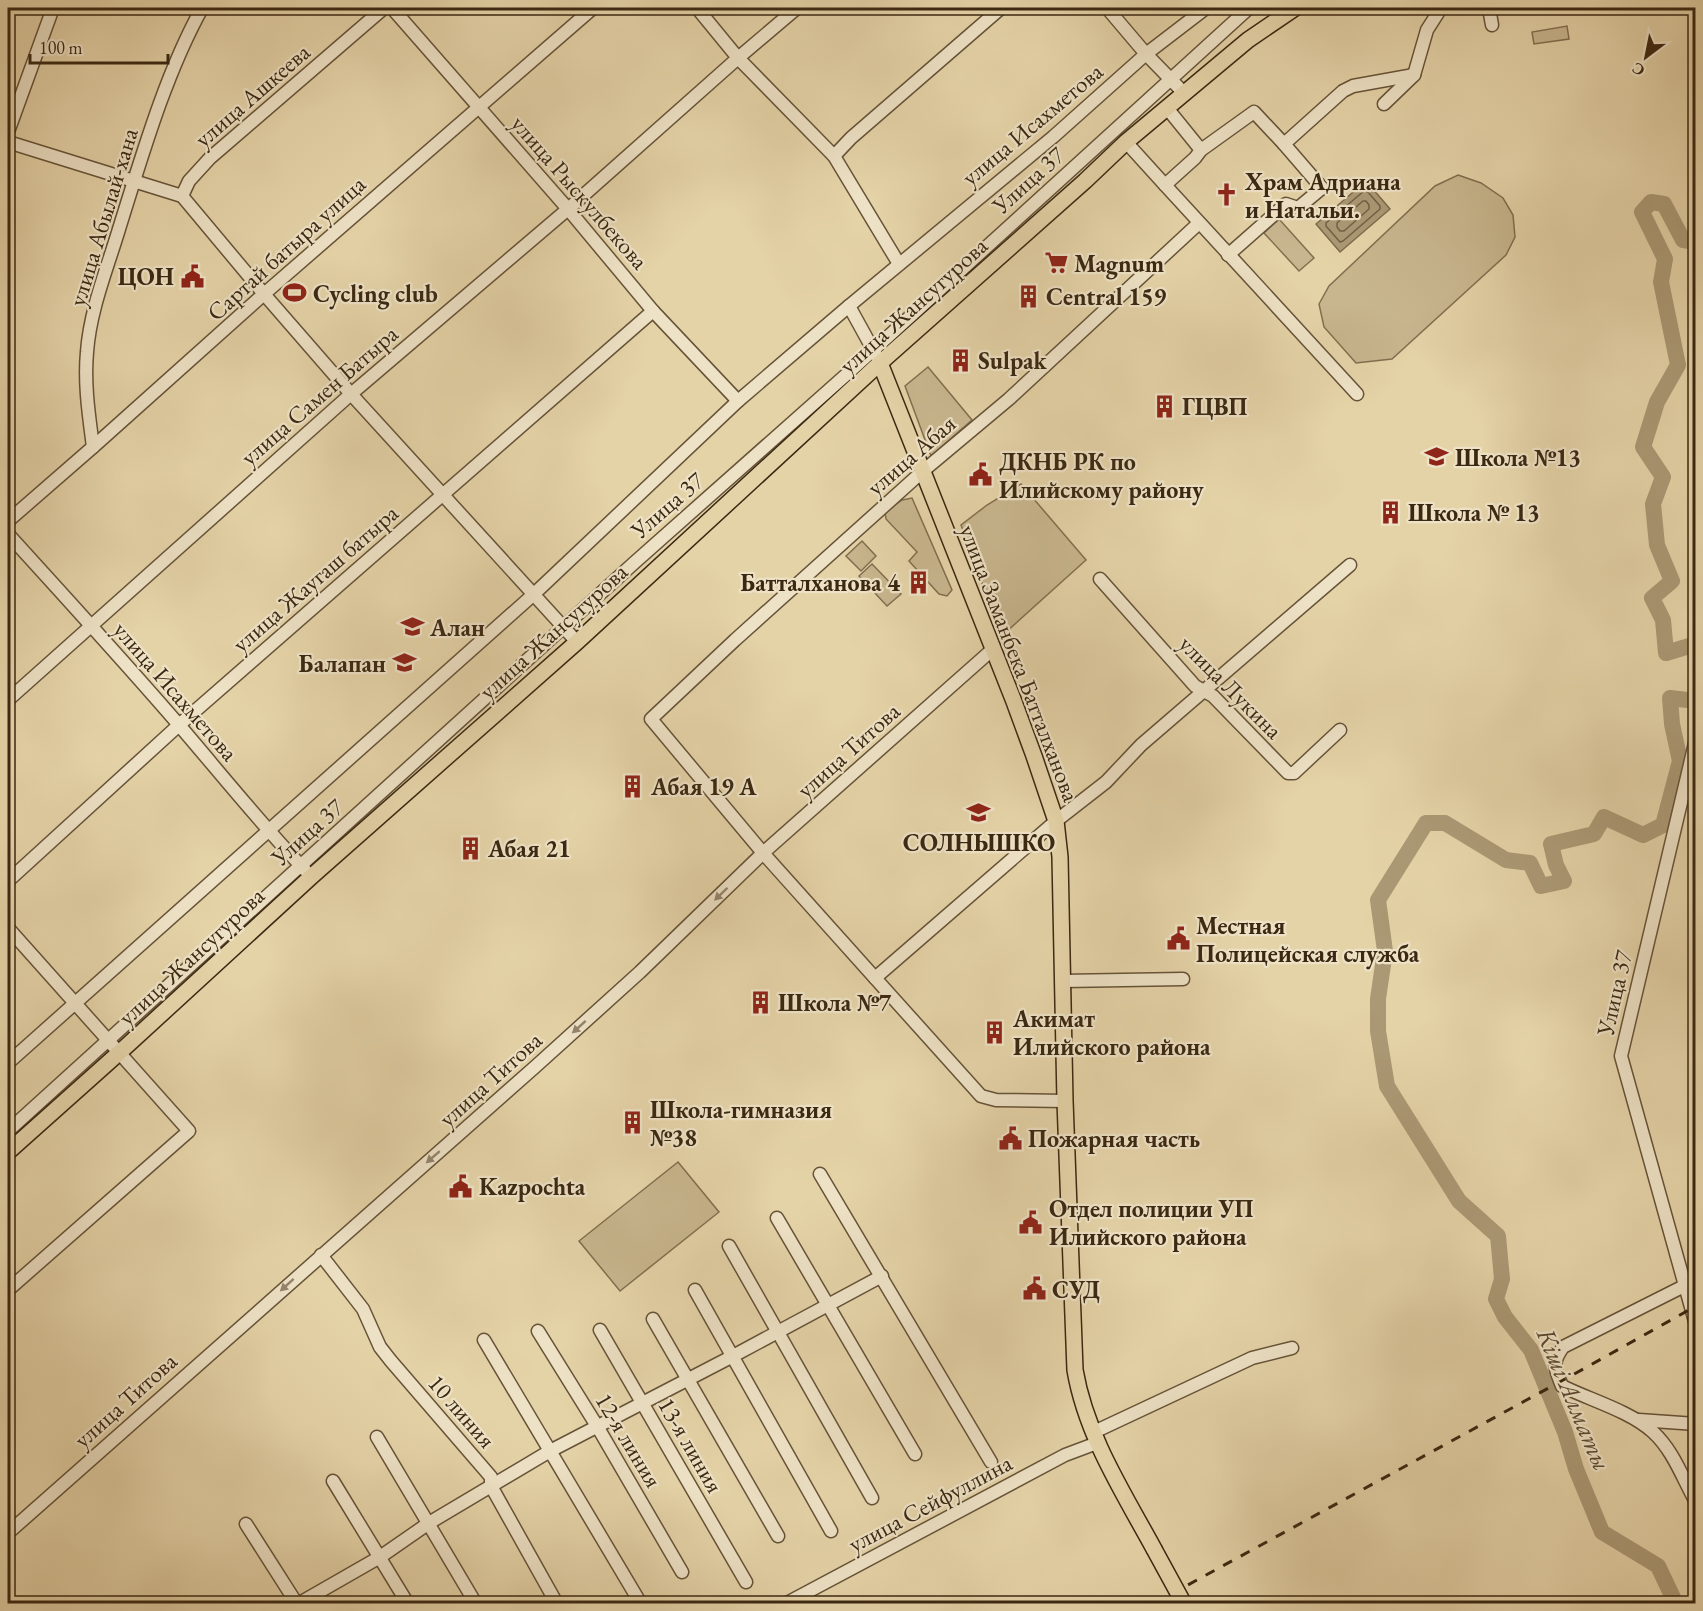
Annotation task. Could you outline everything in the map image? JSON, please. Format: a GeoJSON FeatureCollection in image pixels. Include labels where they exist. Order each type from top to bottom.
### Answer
{"type":"FeatureCollection","features":[{"type":"Feature","properties":{"kind":"main road","name":"улица Жансугурова"},"geometry":{"type":"LineString","coordinates":[[8,1152],[312,876],[577,642],[880,363],[1126,142],[1248,40],[1294,8]]}},
{"type":"Feature","properties":{"kind":"main road","name":"улица Заманбека Батталханова"},"geometry":{"type":"LineString","coordinates":[[880,363],[993,649],[1056,821],[1060,857],[1065,1101],[1075,1370],[1085,1412],[1095,1437],[1184,1604]]}},
{"type":"Feature","properties":{"kind":"street"},"geometry":{"type":"LineString","coordinates":[[8,132],[53,8]]}},
{"type":"Feature","properties":{"kind":"street","name":"улица Абылай-хана"},"geometry":{"type":"LineString","coordinates":[[93,447],[87,396],[87,352],[95,307],[163,96],[202,8]]}},
{"type":"Feature","properties":{"kind":"street","name":"улица Ашкеева"},"geometry":{"type":"LineString","coordinates":[[182,196],[189,181],[210,158],[384,8]]}},
{"type":"Feature","properties":{"kind":"street","name":"улица Рыскулбекова"},"geometry":{"type":"LineString","coordinates":[[392,8],[568,209],[653,311],[738,401]]}},
{"type":"Feature","properties":{"kind":"street","name":"Сартай батыра улица"},"geometry":{"type":"LineString","coordinates":[[8,521],[264,294],[593,8]]}},
{"type":"Feature","properties":{"kind":"street"},"geometry":{"type":"LineString","coordinates":[[697,8],[738,58],[834,156],[899,264]]}},
{"type":"Feature","properties":{"kind":"street","name":"улица Самен Батыра"},"geometry":{"type":"LineString","coordinates":[[8,700],[351,394],[568,209],[797,8]]}},
{"type":"Feature","properties":{"kind":"street"},"geometry":{"type":"LineString","coordinates":[[834,156],[851,138],[1001,8]]}},
{"type":"Feature","properties":{"kind":"street"},"geometry":{"type":"LineString","coordinates":[[1107,8],[1146,54],[1184,93]]}},
{"type":"Feature","properties":{"kind":"street","name":"улица Исахметова"},"geometry":{"type":"LineString","coordinates":[[8,1063],[534,594],[738,401],[1053,136],[1146,54],[1206,8]]}},
{"type":"Feature","properties":{"kind":"street","name":"Улица 37"},"geometry":{"type":"LineString","coordinates":[[8,1131],[625,570],[855,367],[1249,8]]}},
{"type":"Feature","properties":{"kind":"street"},"geometry":{"type":"LineString","coordinates":[[1384,104],[1414,75],[1427,30],[1441,8]]}},
{"type":"Feature","properties":{"kind":"street"},"geometry":{"type":"LineString","coordinates":[[1489,8],[1492,25]]}},
{"type":"Feature","properties":{"kind":"street"},"geometry":{"type":"LineString","coordinates":[[1284,144],[1343,91],[1353,86],[1414,75]]}},
{"type":"Feature","properties":{"kind":"street"},"geometry":{"type":"LineString","coordinates":[[1167,108],[1201,150]]}},
{"type":"Feature","properties":{"kind":"street"},"geometry":{"type":"LineString","coordinates":[[1165,185],[1201,150],[1254,112],[1284,144],[1322,188],[1298,208],[1286,204],[1228,255]]}},
{"type":"Feature","properties":{"kind":"street"},"geometry":{"type":"LineString","coordinates":[[8,142],[182,196],[351,394],[577,642]]}},
{"type":"Feature","properties":{"kind":"street"},"geometry":{"type":"LineString","coordinates":[[1126,142],[1357,394]]}},
{"type":"Feature","properties":{"kind":"street","name":"улица Абая"},"geometry":{"type":"LineString","coordinates":[[763,853],[651,719],[923,471],[1009,399],[1199,223]]}},
{"type":"Feature","properties":{"kind":"street"},"geometry":{"type":"LineString","coordinates":[[849,306],[880,363]]}},
{"type":"Feature","properties":{"kind":"street","name":"улица Жаугаш батыра"},"geometry":{"type":"LineString","coordinates":[[8,880],[179,725],[653,311]]}},
{"type":"Feature","properties":{"kind":"street","name":"улица Исахметова"},"geometry":{"type":"LineString","coordinates":[[8,534],[179,725],[268,831],[312,876]]}},
{"type":"Feature","properties":{"kind":"street"},"geometry":{"type":"LineString","coordinates":[[875,978],[1056,821],[1106,782],[1141,745],[1350,565]]}},
{"type":"Feature","properties":{"kind":"street","name":"улица Лукина"},"geometry":{"type":"LineString","coordinates":[[1100,579],[1195,686],[1213,696],[1288,773],[1294,773],[1340,730]]}},
{"type":"Feature","properties":{"kind":"street","name":"улица Титова"},"geometry":{"type":"LineString","coordinates":[[8,1533],[510,1089],[610,999],[763,853],[993,649]]}},
{"type":"Feature","properties":{"kind":"street","name":"Улица 37"},"geometry":{"type":"LineString","coordinates":[[1695,739],[1621,1056],[1695,1325]]}},
{"type":"Feature","properties":{"kind":"street"},"geometry":{"type":"LineString","coordinates":[[763,853],[981,1096],[996,1100],[1065,1101]]}},
{"type":"Feature","properties":{"kind":"street"},"geometry":{"type":"LineString","coordinates":[[8,928],[189,1131],[8,1290]]}},
{"type":"Feature","properties":{"kind":"street"},"geometry":{"type":"LineString","coordinates":[[1063,981],[1183,979]]}},
{"type":"Feature","properties":{"kind":"street"},"geometry":{"type":"LineString","coordinates":[[820,1173],[991,1462]]}},
{"type":"Feature","properties":{"kind":"street"},"geometry":{"type":"LineString","coordinates":[[777,1218],[915,1454]]}},
{"type":"Feature","properties":{"kind":"street"},"geometry":{"type":"LineString","coordinates":[[729,1246],[872,1498]]}},
{"type":"Feature","properties":{"kind":"street","name":"10 линия"},"geometry":{"type":"LineString","coordinates":[[321,1255],[363,1309],[380,1347],[491,1477],[490,1486],[557,1604]]}},
{"type":"Feature","properties":{"kind":"street"},"geometry":{"type":"LineString","coordinates":[[246,1524],[297,1604],[381,1557],[429,1523],[550,1451],[882,1276]]}},
{"type":"Feature","properties":{"kind":"street"},"geometry":{"type":"LineString","coordinates":[[1695,1280],[1563,1347],[1556,1357],[1554,1367],[1562,1386],[1639,1420],[1654,1432],[1667,1448],[1695,1502]]}},
{"type":"Feature","properties":{"kind":"street"},"geometry":{"type":"LineString","coordinates":[[695,1290],[831,1531]]}},
{"type":"Feature","properties":{"kind":"street"},"geometry":{"type":"LineString","coordinates":[[653,1319],[777,1536]]}},
{"type":"Feature","properties":{"kind":"street","name":"13-я линия"},"geometry":{"type":"LineString","coordinates":[[600,1330],[746,1582]]}},
{"type":"Feature","properties":{"kind":"street","name":"12-я линия"},"geometry":{"type":"LineString","coordinates":[[538,1331],[597,1426],[682,1572]]}},
{"type":"Feature","properties":{"kind":"street"},"geometry":{"type":"LineString","coordinates":[[484,1340],[641,1604]]}},
{"type":"Feature","properties":{"kind":"street","name":"улица Сейфуллина"},"geometry":{"type":"LineString","coordinates":[[785,1604],[1095,1437],[1252,1358],[1292,1348]]}},
{"type":"Feature","properties":{"kind":"street"},"geometry":{"type":"LineString","coordinates":[[1639,1420],[1695,1424]]}},
{"type":"Feature","properties":{"kind":"street"},"geometry":{"type":"LineString","coordinates":[[377,1437],[476,1604]]}},
{"type":"Feature","properties":{"kind":"street"},"geometry":{"type":"LineString","coordinates":[[333,1481],[408,1604]]}},
{"type":"Feature","properties":{"kind":"shaded area"},"geometry":{"type":"Polygon","coordinates":[[[1567,26],[1569,39],[1534,44],[1532,32],[1567,26]]]}},
{"type":"Feature","properties":{"kind":"shaded area"},"geometry":{"type":"Polygon","coordinates":[[[1458,175],[1481,183],[1503,198],[1513,215],[1515,237],[1506,255],[1392,359],[1356,363],[1324,327],[1319,304],[1329,286],[1435,186],[1458,175]]]}},
{"type":"Feature","properties":{"kind":"shaded area"},"geometry":{"type":"Polygon","coordinates":[[[1279,219],[1314,258],[1299,271],[1264,233],[1279,219]]]}},
{"type":"Feature","properties":{"kind":"shaded area"},"geometry":{"type":"Polygon","coordinates":[[[928,367],[972,420],[931,456],[905,386],[928,367]]]}},
{"type":"Feature","properties":{"kind":"shaded area"},"geometry":{"type":"Polygon","coordinates":[[[1021,484],[1086,560],[1005,633],[999,630],[961,525],[987,505],[1021,484]]]}},
{"type":"Feature","properties":{"kind":"shaded area"},"geometry":{"type":"Polygon","coordinates":[[[912,498],[952,590],[947,596],[939,594],[909,561],[917,552],[886,519],[885,512],[902,500],[912,498]]]}},
{"type":"Feature","properties":{"kind":"shaded area"},"geometry":{"type":"Polygon","coordinates":[[[862,541],[876,556],[861,571],[846,556],[862,541]]]}},
{"type":"Feature","properties":{"kind":"shaded area"},"geometry":{"type":"Polygon","coordinates":[[[872,564],[901,594],[887,606],[859,576],[872,564]]]}},
{"type":"Feature","properties":{"kind":"shaded area"},"geometry":{"type":"Polygon","coordinates":[[[678,1162],[719,1212],[620,1291],[579,1241],[678,1162]]]}},
{"type":"Feature","properties":{"kind":"water"},"geometry":{"type":"Polygon","coordinates":[[[1366,181],[1390,209],[1340,252],[1316,224],[1366,181]]]}},
{"type":"Feature","properties":{"kind":"waterway","name":"Кіші Алматы"},"geometry":{"type":"LineString","coordinates":[[1696,242],[1683,240],[1664,204],[1651,202],[1642,212],[1665,259],[1661,282],[1678,365],[1657,402],[1643,447],[1663,477],[1653,504],[1657,545],[1672,581],[1652,598],[1663,620],[1666,653],[1696,644]]}},
{"type":"Feature","properties":{"kind":"waterway","name":"Кіші Алматы"},"geometry":{"type":"LineString","coordinates":[[1676,1604],[1658,1566],[1602,1532],[1576,1469],[1565,1432],[1531,1350],[1505,1317],[1496,1299],[1502,1279],[1498,1236],[1459,1201],[1387,1086],[1378,1031],[1378,999],[1385,951],[1378,900],[1426,823],[1445,823],[1506,860],[1530,863],[1541,886],[1564,881],[1556,865],[1551,844],[1594,834],[1604,817],[1643,835],[1663,825],[1680,761],[1672,724],[1670,698],[1696,701]]}},
{"type":"Feature","properties":{"kind":"railway"},"geometry":{"type":"LineString","coordinates":[[1153,1604],[1696,1306]]}},
{"type":"Feature","properties":{"kind":"place","name":"Храм Адриана и Натальи."},"geometry":{"type":"Point","coordinates":[1227,195]}},
{"type":"Feature","properties":{"kind":"place","name":"Magnum"},"geometry":{"type":"Point","coordinates":[1056,263]}},
{"type":"Feature","properties":{"kind":"place","name":"ЦОН"},"geometry":{"type":"Point","coordinates":[192,276]}},
{"type":"Feature","properties":{"kind":"place","name":"Cycling club"},"geometry":{"type":"Point","coordinates":[295,293]}},
{"type":"Feature","properties":{"kind":"place","name":"Central 159"},"geometry":{"type":"Point","coordinates":[1028,296]}},
{"type":"Feature","properties":{"kind":"place","name":"Sulpak"},"geometry":{"type":"Point","coordinates":[960,360]}},
{"type":"Feature","properties":{"kind":"place","name":"ГЦВП"},"geometry":{"type":"Point","coordinates":[1164,406]}},
{"type":"Feature","properties":{"kind":"place","name":"Школа №13"},"geometry":{"type":"Point","coordinates":[1437,457]}},
{"type":"Feature","properties":{"kind":"place","name":"ДКНБ РК по Илийскому району"},"geometry":{"type":"Point","coordinates":[981,475]}},
{"type":"Feature","properties":{"kind":"place","name":"Школа № 13"},"geometry":{"type":"Point","coordinates":[1390,512]}},
{"type":"Feature","properties":{"kind":"place","name":"Батталханова 4"},"geometry":{"type":"Point","coordinates":[918,582]}},
{"type":"Feature","properties":{"kind":"place","name":"Алан"},"geometry":{"type":"Point","coordinates":[412,627]}},
{"type":"Feature","properties":{"kind":"place","name":"Балапан"},"geometry":{"type":"Point","coordinates":[404,663]}},
{"type":"Feature","properties":{"kind":"place","name":"Абая 19 А"},"geometry":{"type":"Point","coordinates":[633,786]}},
{"type":"Feature","properties":{"kind":"place","name":"СОЛНЫШКО"},"geometry":{"type":"Point","coordinates":[979,812]}},
{"type":"Feature","properties":{"kind":"place","name":"Абая 21"},"geometry":{"type":"Point","coordinates":[470,848]}},
{"type":"Feature","properties":{"kind":"place","name":"Местная Полицейская служба"},"geometry":{"type":"Point","coordinates":[1178,939]}},
{"type":"Feature","properties":{"kind":"place","name":"Школа №7"},"geometry":{"type":"Point","coordinates":[760,1002]}},
{"type":"Feature","properties":{"kind":"place","name":"Акимат Илийского района"},"geometry":{"type":"Point","coordinates":[995,1032]}},
{"type":"Feature","properties":{"kind":"place","name":"Школа-гимназия №38"},"geometry":{"type":"Point","coordinates":[632,1123]}},
{"type":"Feature","properties":{"kind":"place","name":"Пожарная часть"},"geometry":{"type":"Point","coordinates":[1010,1138]}},
{"type":"Feature","properties":{"kind":"place","name":"Kazpochta"},"geometry":{"type":"Point","coordinates":[461,1186]}},
{"type":"Feature","properties":{"kind":"place","name":"Отдел полиции УП Илийского района"},"geometry":{"type":"Point","coordinates":[1031,1222]}},
{"type":"Feature","properties":{"kind":"place","name":"СУД"},"geometry":{"type":"Point","coordinates":[1034,1289]}}]}
